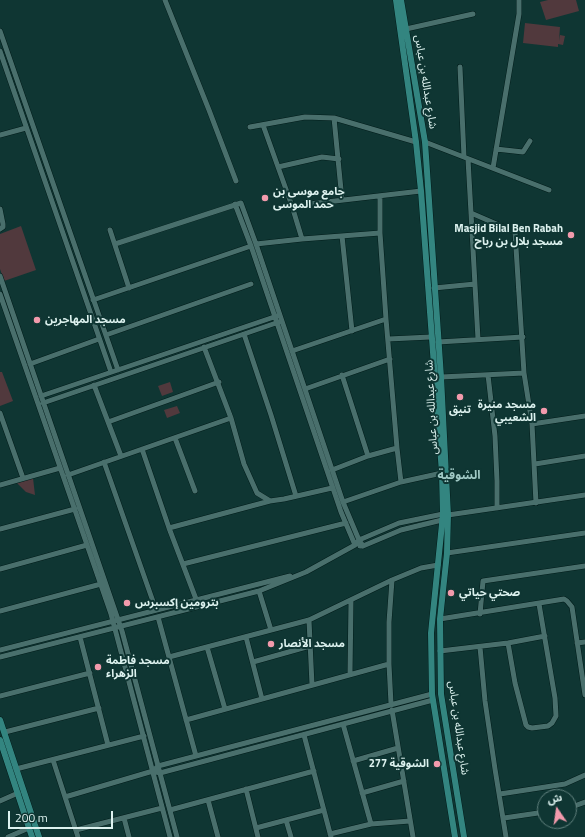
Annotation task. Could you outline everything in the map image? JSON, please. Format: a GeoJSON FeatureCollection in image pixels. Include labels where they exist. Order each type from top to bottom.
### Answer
{"type":"FeatureCollection","features":[{"type":"Feature","properties":{"kind":"main road","name":"شارع عبدالله بن عباس"},"geometry":{"type":"LineString","coordinates":[[396,0],[416,142],[421,191],[442,473],[447,553],[440,619],[441,694],[464,837]]}},
{"type":"Feature","properties":{"kind":"main road","name":"شارع عبدالله بن عباس"},"geometry":{"type":"LineString","coordinates":[[402,0],[424,142],[441,377],[444,517],[431,633],[433,697],[455,837]]}},
{"type":"Feature","properties":{"kind":"main road"},"geometry":{"type":"LineString","coordinates":[[0,720],[39,837]]}},
{"type":"Feature","properties":{"kind":"main road"},"geometry":{"type":"LineString","coordinates":[[0,740],[3,758],[18,793],[32,837]]}},
{"type":"Feature","properties":{"kind":"street"},"geometry":{"type":"LineString","coordinates":[[165,0],[210,110],[236,181]]}},
{"type":"Feature","properties":{"kind":"street"},"geometry":{"type":"LineString","coordinates":[[492,168],[519,14],[519,0]]}},
{"type":"Feature","properties":{"kind":"street"},"geometry":{"type":"LineString","coordinates":[[406,29],[472,14]]}},
{"type":"Feature","properties":{"kind":"street"},"geometry":{"type":"LineString","coordinates":[[0,31],[118,370]]}},
{"type":"Feature","properties":{"kind":"street"},"geometry":{"type":"LineString","coordinates":[[0,52],[111,372]]}},
{"type":"Feature","properties":{"kind":"street"},"geometry":{"type":"LineString","coordinates":[[460,67],[471,213],[478,340]]}},
{"type":"Feature","properties":{"kind":"street"},"geometry":{"type":"LineString","coordinates":[[250,127],[305,117],[334,118],[416,142]]}},
{"type":"Feature","properties":{"kind":"street"},"geometry":{"type":"LineString","coordinates":[[334,118],[342,200]]}},
{"type":"Feature","properties":{"kind":"street"},"geometry":{"type":"LineString","coordinates":[[263,125],[292,206],[302,239]]}},
{"type":"Feature","properties":{"kind":"street"},"geometry":{"type":"LineString","coordinates":[[0,135],[26,128]]}},
{"type":"Feature","properties":{"kind":"street"},"geometry":{"type":"LineString","coordinates":[[496,149],[523,152],[530,141]]}},
{"type":"Feature","properties":{"kind":"street"},"geometry":{"type":"LineString","coordinates":[[424,142],[549,190]]}},
{"type":"Feature","properties":{"kind":"street"},"geometry":{"type":"LineString","coordinates":[[278,167],[322,157],[339,159]]}},
{"type":"Feature","properties":{"kind":"street"},"geometry":{"type":"LineString","coordinates":[[292,206],[421,191]]}},
{"type":"Feature","properties":{"kind":"street"},"geometry":{"type":"LineString","coordinates":[[380,196],[380,233],[386,319],[396,448],[401,482]]}},
{"type":"Feature","properties":{"kind":"street"},"geometry":{"type":"LineString","coordinates":[[115,244],[235,204],[253,245],[332,488],[355,545]]}},
{"type":"Feature","properties":{"kind":"street"},"geometry":{"type":"LineString","coordinates":[[0,209],[3,224],[3,227],[0,229]]}},
{"type":"Feature","properties":{"kind":"street"},"geometry":{"type":"LineString","coordinates":[[471,213],[515,232],[523,337],[524,373],[532,424],[536,502]]}},
{"type":"Feature","properties":{"kind":"street"},"geometry":{"type":"LineString","coordinates":[[110,230],[129,288]]}},
{"type":"Feature","properties":{"kind":"street"},"geometry":{"type":"LineString","coordinates":[[93,300],[253,245],[302,239],[380,233]]}},
{"type":"Feature","properties":{"kind":"street"},"geometry":{"type":"LineString","coordinates":[[342,236],[352,331]]}},
{"type":"Feature","properties":{"kind":"street"},"geometry":{"type":"LineString","coordinates":[[0,276],[44,403],[115,620]]}},
{"type":"Feature","properties":{"kind":"street"},"geometry":{"type":"LineString","coordinates":[[106,335],[251,284]]}},
{"type":"Feature","properties":{"kind":"street"},"geometry":{"type":"LineString","coordinates":[[434,288],[475,284]]}},
{"type":"Feature","properties":{"kind":"street"},"geometry":{"type":"LineString","coordinates":[[0,294],[2,308],[101,584],[118,627],[177,837]]}},
{"type":"Feature","properties":{"kind":"street"},"geometry":{"type":"LineString","coordinates":[[41,396],[277,316]]}},
{"type":"Feature","properties":{"kind":"street"},"geometry":{"type":"LineString","coordinates":[[292,351],[386,319]]}},
{"type":"Feature","properties":{"kind":"street"},"geometry":{"type":"LineString","coordinates":[[44,403],[279,322]]}},
{"type":"Feature","properties":{"kind":"street"},"geometry":{"type":"LineString","coordinates":[[279,322],[292,351],[343,502],[363,546]]}},
{"type":"Feature","properties":{"kind":"street"},"geometry":{"type":"LineString","coordinates":[[244,334],[296,496]]}},
{"type":"Feature","properties":{"kind":"street"},"geometry":{"type":"LineString","coordinates":[[388,339],[431,336]]}},
{"type":"Feature","properties":{"kind":"street"},"geometry":{"type":"LineString","coordinates":[[438,342],[523,337]]}},
{"type":"Feature","properties":{"kind":"street"},"geometry":{"type":"LineString","coordinates":[[30,364],[99,339]]}},
{"type":"Feature","properties":{"kind":"street"},"geometry":{"type":"LineString","coordinates":[[204,347],[232,418],[244,464],[257,493],[270,501]]}},
{"type":"Feature","properties":{"kind":"street"},"geometry":{"type":"LineString","coordinates":[[305,389],[390,359]]}},
{"type":"Feature","properties":{"kind":"street"},"geometry":{"type":"LineString","coordinates":[[441,377],[524,373]]}},
{"type":"Feature","properties":{"kind":"street"},"geometry":{"type":"LineString","coordinates":[[342,375],[368,456]]}},
{"type":"Feature","properties":{"kind":"street"},"geometry":{"type":"LineString","coordinates":[[488,375],[495,436],[498,481],[497,508]]}},
{"type":"Feature","properties":{"kind":"street"},"geometry":{"type":"LineString","coordinates":[[108,422],[219,382]]}},
{"type":"Feature","properties":{"kind":"street"},"geometry":{"type":"LineString","coordinates":[[94,385],[121,456]]}},
{"type":"Feature","properties":{"kind":"street"},"geometry":{"type":"LineString","coordinates":[[0,413],[23,478]]}},
{"type":"Feature","properties":{"kind":"street"},"geometry":{"type":"LineString","coordinates":[[532,424],[585,416]]}},
{"type":"Feature","properties":{"kind":"street"},"geometry":{"type":"LineString","coordinates":[[68,475],[232,418]]}},
{"type":"Feature","properties":{"kind":"street"},"geometry":{"type":"LineString","coordinates":[[175,438],[195,491]]}},
{"type":"Feature","properties":{"kind":"street"},"geometry":{"type":"LineString","coordinates":[[332,470],[368,456],[396,448]]}},
{"type":"Feature","properties":{"kind":"street"},"geometry":{"type":"LineString","coordinates":[[142,449],[169,528],[196,599]]}},
{"type":"Feature","properties":{"kind":"street"},"geometry":{"type":"LineString","coordinates":[[534,464],[585,456]]}},
{"type":"Feature","properties":{"kind":"street"},"geometry":{"type":"LineString","coordinates":[[104,462],[156,610]]}},
{"type":"Feature","properties":{"kind":"street"},"geometry":{"type":"LineString","coordinates":[[0,485],[60,468]]}},
{"type":"Feature","properties":{"kind":"street"},"geometry":{"type":"LineString","coordinates":[[343,502],[401,482],[442,473]]}},
{"type":"Feature","properties":{"kind":"street"},"geometry":{"type":"LineString","coordinates":[[169,528],[270,501],[332,488]]}},
{"type":"Feature","properties":{"kind":"street"},"geometry":{"type":"LineString","coordinates":[[0,657],[259,591],[306,572],[355,545],[359,540],[399,523],[585,495]]}},
{"type":"Feature","properties":{"kind":"street"},"geometry":{"type":"LineString","coordinates":[[0,529],[75,509]]}},
{"type":"Feature","properties":{"kind":"street"},"geometry":{"type":"LineString","coordinates":[[355,545],[363,546],[401,530],[444,517]]}},
{"type":"Feature","properties":{"kind":"street"},"geometry":{"type":"LineString","coordinates":[[183,564],[346,523]]}},
{"type":"Feature","properties":{"kind":"street"},"geometry":{"type":"LineString","coordinates":[[447,553],[585,534]]}},
{"type":"Feature","properties":{"kind":"street"},"geometry":{"type":"LineString","coordinates":[[0,569],[87,545]]}},
{"type":"Feature","properties":{"kind":"street"},"geometry":{"type":"LineString","coordinates":[[169,657],[309,620],[392,580],[421,568],[438,564]]}},
{"type":"Feature","properties":{"kind":"street"},"geometry":{"type":"LineString","coordinates":[[480,614],[482,581],[585,566]]}},
{"type":"Feature","properties":{"kind":"street"},"geometry":{"type":"LineString","coordinates":[[0,650],[306,572]]}},
{"type":"Feature","properties":{"kind":"street"},"geometry":{"type":"LineString","coordinates":[[391,704],[389,622],[392,580]]}},
{"type":"Feature","properties":{"kind":"street"},"geometry":{"type":"LineString","coordinates":[[0,611],[101,584]]}},
{"type":"Feature","properties":{"kind":"street"},"geometry":{"type":"LineString","coordinates":[[259,591],[271,630]]}},
{"type":"Feature","properties":{"kind":"street"},"geometry":{"type":"LineString","coordinates":[[440,619],[480,614],[564,599],[570,604],[585,695]]}},
{"type":"Feature","properties":{"kind":"street"},"geometry":{"type":"LineString","coordinates":[[350,674],[351,600]]}},
{"type":"Feature","properties":{"kind":"street"},"geometry":{"type":"LineString","coordinates":[[508,643],[515,683],[526,725],[532,728],[548,726],[554,720],[556,709],[539,604]]}},
{"type":"Feature","properties":{"kind":"street"},"geometry":{"type":"LineString","coordinates":[[158,617],[196,756]]}},
{"type":"Feature","properties":{"kind":"street"},"geometry":{"type":"LineString","coordinates":[[309,620],[312,685]]}},
{"type":"Feature","properties":{"kind":"street"},"geometry":{"type":"LineString","coordinates":[[118,627],[170,837]]}},
{"type":"Feature","properties":{"kind":"street"},"geometry":{"type":"LineString","coordinates":[[80,636],[108,745]]}},
{"type":"Feature","properties":{"kind":"street"},"geometry":{"type":"LineString","coordinates":[[440,651],[508,643],[545,636]]}},
{"type":"Feature","properties":{"kind":"street"},"geometry":{"type":"LineString","coordinates":[[246,637],[262,699]]}},
{"type":"Feature","properties":{"kind":"street"},"geometry":{"type":"LineString","coordinates":[[577,644],[585,642]]}},
{"type":"Feature","properties":{"kind":"street"},"geometry":{"type":"LineString","coordinates":[[253,662],[310,646]]}},
{"type":"Feature","properties":{"kind":"street"},"geometry":{"type":"LineString","coordinates":[[208,647],[225,709]]}},
{"type":"Feature","properties":{"kind":"street"},"geometry":{"type":"LineString","coordinates":[[480,647],[485,701],[506,837]]}},
{"type":"Feature","properties":{"kind":"street"},"geometry":{"type":"LineString","coordinates":[[186,720],[389,664]]}},
{"type":"Feature","properties":{"kind":"street"},"geometry":{"type":"LineString","coordinates":[[0,696],[90,673]]}},
{"type":"Feature","properties":{"kind":"street"},"geometry":{"type":"LineString","coordinates":[[65,797],[153,771],[158,766],[391,704],[433,697]]}},
{"type":"Feature","properties":{"kind":"street"},"geometry":{"type":"LineString","coordinates":[[153,771],[160,773],[343,724],[433,697]]}},
{"type":"Feature","properties":{"kind":"street"},"geometry":{"type":"LineString","coordinates":[[5,732],[99,708]]}},
{"type":"Feature","properties":{"kind":"street"},"geometry":{"type":"LineString","coordinates":[[392,710],[413,837]]}},
{"type":"Feature","properties":{"kind":"street"},"geometry":{"type":"LineString","coordinates":[[343,724],[371,824]]}},
{"type":"Feature","properties":{"kind":"street"},"geometry":{"type":"LineString","coordinates":[[304,734],[331,835],[371,824],[410,821]]}},
{"type":"Feature","properties":{"kind":"street"},"geometry":{"type":"LineString","coordinates":[[16,769],[144,736]]}},
{"type":"Feature","properties":{"kind":"street"},"geometry":{"type":"LineString","coordinates":[[353,761],[398,748]]}},
{"type":"Feature","properties":{"kind":"street"},"geometry":{"type":"LineString","coordinates":[[53,760],[78,837]]}},
{"type":"Feature","properties":{"kind":"street"},"geometry":{"type":"LineString","coordinates":[[170,810],[314,771]]}},
{"type":"Feature","properties":{"kind":"street"},"geometry":{"type":"LineString","coordinates":[[500,794],[565,784],[585,775]]}},
{"type":"Feature","properties":{"kind":"street"},"geometry":{"type":"LineString","coordinates":[[362,793],[404,781]]}},
{"type":"Feature","properties":{"kind":"street"},"geometry":{"type":"LineString","coordinates":[[246,790],[258,837]]}},
{"type":"Feature","properties":{"kind":"street"},"geometry":{"type":"LineString","coordinates":[[0,801],[18,793]]}},
{"type":"Feature","properties":{"kind":"street"},"geometry":{"type":"LineString","coordinates":[[208,800],[218,837]]}},
{"type":"Feature","properties":{"kind":"street"},"geometry":{"type":"LineString","coordinates":[[76,830],[162,808]]}},
{"type":"Feature","properties":{"kind":"street"},"geometry":{"type":"LineString","coordinates":[[256,828],[324,810]]}},
{"type":"Feature","properties":{"kind":"street"},"geometry":{"type":"LineString","coordinates":[[504,818],[537,813]]}},
{"type":"Feature","properties":{"kind":"street"},"geometry":{"type":"LineString","coordinates":[[124,818],[129,837]]}},
{"type":"Feature","properties":{"kind":"street"},"geometry":{"type":"LineString","coordinates":[[286,820],[291,837]]}},
{"type":"Feature","properties":{"kind":"street"},"geometry":{"type":"LineString","coordinates":[[8,837],[29,828]]}},
{"type":"Feature","properties":{"kind":"shaded area"},"geometry":{"type":"Polygon","coordinates":[[[548,0],[576,0],[579,11],[546,20],[540,2],[548,0]]]}},
{"type":"Feature","properties":{"kind":"shaded area"},"geometry":{"type":"Polygon","coordinates":[[[525,23],[560,27],[559,41],[560,35],[565,36],[563,45],[558,44],[558,47],[523,43],[525,23]]]}},
{"type":"Feature","properties":{"kind":"shaded area"},"geometry":{"type":"Polygon","coordinates":[[[21,226],[36,270],[4,281],[0,269],[0,234],[21,226]]]}},
{"type":"Feature","properties":{"kind":"shaded area"},"geometry":{"type":"Polygon","coordinates":[[[0,372],[2,372],[13,401],[0,406],[0,372]]]}},
{"type":"Feature","properties":{"kind":"shaded area"},"geometry":{"type":"Polygon","coordinates":[[[170,382],[173,392],[162,396],[158,386],[170,382]]]}},
{"type":"Feature","properties":{"kind":"shaded area"},"geometry":{"type":"Polygon","coordinates":[[[177,406],[180,413],[167,418],[164,410],[177,406]]]}},
{"type":"Feature","properties":{"kind":"shaded area"},"geometry":{"type":"Polygon","coordinates":[[[33,478],[35,495],[26,492],[17,483],[33,478]]]}},
{"type":"Feature","properties":{"kind":"place","name":"جامع موسى بن حمد الموسى"},"geometry":{"type":"Point","coordinates":[265,198]}},
{"type":"Feature","properties":{"kind":"place","name":"Masjid Bilal Ben Rabah مسجد بلال بن رباح"},"geometry":{"type":"Point","coordinates":[571,235]}},
{"type":"Feature","properties":{"kind":"place","name":"مسجد المهاجرين"},"geometry":{"type":"Point","coordinates":[37,320]}},
{"type":"Feature","properties":{"kind":"place","name":"تنيق"},"geometry":{"type":"Point","coordinates":[460,397]}},
{"type":"Feature","properties":{"kind":"place","name":"مسجد منيرة الشعيبي"},"geometry":{"type":"Point","coordinates":[544,411]}},
{"type":"Feature","properties":{"kind":"place","name":"صحتي حياتي"},"geometry":{"type":"Point","coordinates":[451,593]}},
{"type":"Feature","properties":{"kind":"place","name":"بترومين إكسبرس"},"geometry":{"type":"Point","coordinates":[127,603]}},
{"type":"Feature","properties":{"kind":"place","name":"مسجد الأنصار"},"geometry":{"type":"Point","coordinates":[271,644]}},
{"type":"Feature","properties":{"kind":"place","name":"مسجد فاطمة الزهراء"},"geometry":{"type":"Point","coordinates":[98,667]}},
{"type":"Feature","properties":{"kind":"place","name":"الشوقية 277"},"geometry":{"type":"Point","coordinates":[437,764]}},
{"type":"Feature","properties":{"kind":"district","name":"الشوقية"},"geometry":{"type":"Point","coordinates":[459,476]}}]}
